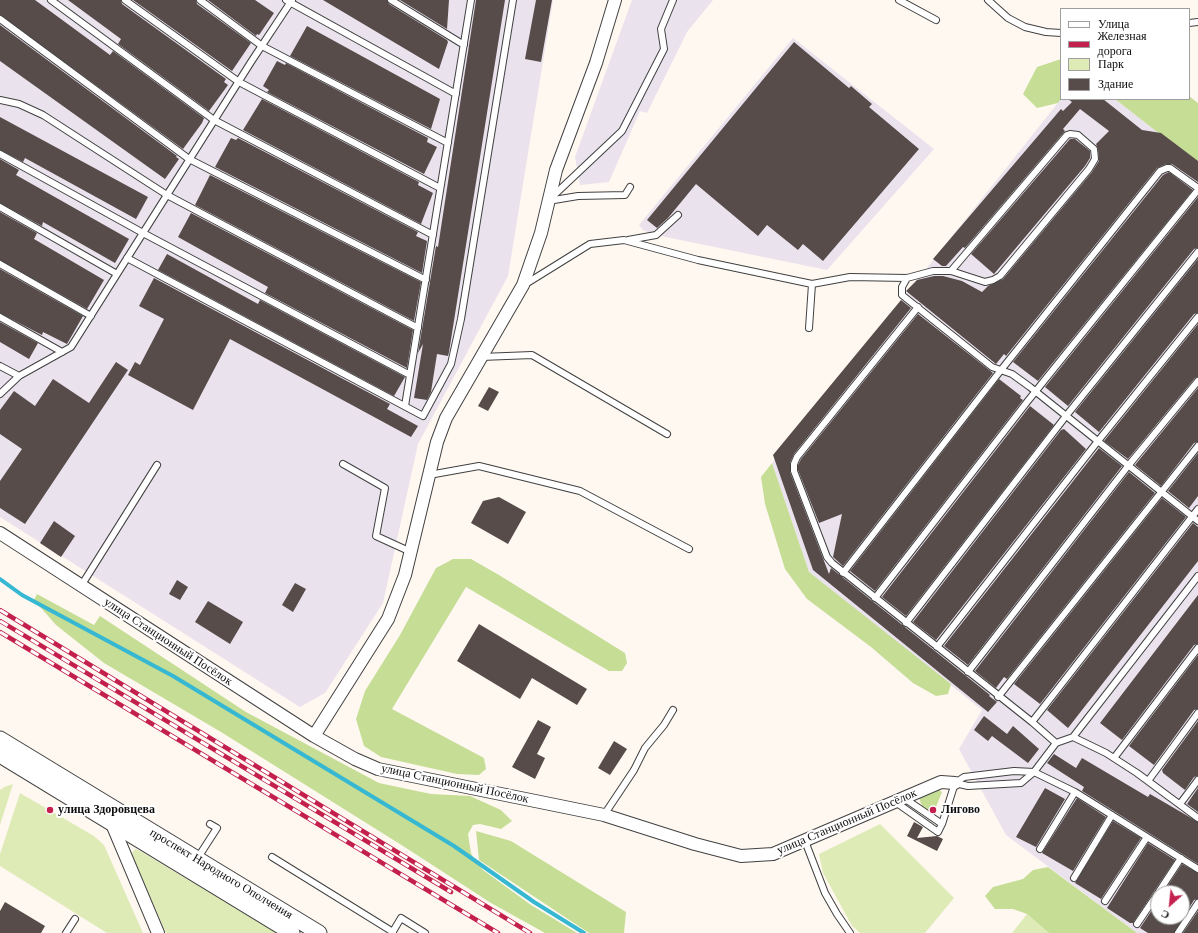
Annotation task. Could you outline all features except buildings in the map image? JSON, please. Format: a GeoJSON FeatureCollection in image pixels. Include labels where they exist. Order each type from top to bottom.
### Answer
{"type":"FeatureCollection","features":[{"type":"Feature","properties":{"kind":"street"},"geometry":{"type":"LineString","coordinates":[[314,736],[388,619],[405,575],[437,442],[446,418],[523,286],[541,233],[556,170],[596,63],[615,0]]}},
{"type":"Feature","properties":{"kind":"street","name":"улица Станционный Посёлок"},"geometry":{"type":"LineString","coordinates":[[0,534],[314,736],[355,760],[378,769],[604,815],[695,844],[741,856],[773,854],[941,782],[955,783]]}},
{"type":"Feature","properties":{"kind":"street","name":"проспект Народного Ополчения"},"geometry":{"type":"LineString","coordinates":[[1,747],[112,824],[292,933]]}},
{"type":"Feature","properties":{"kind":"street","name":"проспект Народного Ополчения"},"geometry":{"type":"LineString","coordinates":[[1,747],[197,859],[319,933]]}},
{"type":"Feature","properties":{"kind":"street"},"geometry":{"type":"LineString","coordinates":[[112,824],[158,933]]}},
{"type":"Feature","properties":{"kind":"lane"},"geometry":{"type":"LineString","coordinates":[[51,0],[214,120],[433,235]]}},
{"type":"Feature","properties":{"kind":"lane"},"geometry":{"type":"LineString","coordinates":[[125,0],[239,82],[440,188]]}},
{"type":"Feature","properties":{"kind":"lane"},"geometry":{"type":"LineString","coordinates":[[200,0],[262,46],[448,143]]}},
{"type":"Feature","properties":{"kind":"lane"},"geometry":{"type":"LineString","coordinates":[[391,0],[464,44]]}},
{"type":"Feature","properties":{"kind":"lane"},"geometry":{"type":"LineString","coordinates":[[405,406],[471,0]]}},
{"type":"Feature","properties":{"kind":"lane"},"geometry":{"type":"LineString","coordinates":[[127,258],[424,416],[451,364],[461,319],[513,0]]}},
{"type":"Feature","properties":{"kind":"lane"},"geometry":{"type":"LineString","coordinates":[[548,201],[622,132],[664,49],[660,29],[673,0]]}},
{"type":"Feature","properties":{"kind":"lane"},"geometry":{"type":"LineString","coordinates":[[899,0],[936,20]]}},
{"type":"Feature","properties":{"kind":"lane"},"geometry":{"type":"LineString","coordinates":[[988,0],[1008,18],[1025,27],[1046,32],[1060,33]]}},
{"type":"Feature","properties":{"kind":"lane"},"geometry":{"type":"LineString","coordinates":[[0,394],[20,376],[71,347],[290,1],[456,94]]}},
{"type":"Feature","properties":{"kind":"lane"},"geometry":{"type":"LineString","coordinates":[[0,19],[190,159],[426,280]]}},
{"type":"Feature","properties":{"kind":"lane"},"geometry":{"type":"LineString","coordinates":[[0,100],[19,104],[43,115],[167,195],[418,328]]}},
{"type":"Feature","properties":{"kind":"lane"},"geometry":{"type":"LineString","coordinates":[[624,240],[698,260],[812,284],[850,277],[907,278],[933,271],[951,271],[985,282],[1000,276],[1089,169],[1095,159],[1094,149],[1078,135],[1067,135],[951,271]]}},
{"type":"Feature","properties":{"kind":"lane"},"geometry":{"type":"LineString","coordinates":[[0,154],[143,233],[410,374]]}},
{"type":"Feature","properties":{"kind":"lane"},"geometry":{"type":"LineString","coordinates":[[843,572],[1001,370],[1160,171],[1170,168],[1198,189],[1036,392],[875,598]]}},
{"type":"Feature","properties":{"kind":"lane"},"geometry":{"type":"LineString","coordinates":[[548,201],[578,196],[625,194],[630,187]]}},
{"type":"Feature","properties":{"kind":"lane"},"geometry":{"type":"LineString","coordinates":[[0,207],[117,274]]}},
{"type":"Feature","properties":{"kind":"lane"},"geometry":{"type":"LineString","coordinates":[[523,286],[590,244],[656,235],[678,215]]}},
{"type":"Feature","properties":{"kind":"lane"},"geometry":{"type":"LineString","coordinates":[[906,623],[1066,416],[1198,252]]}},
{"type":"Feature","properties":{"kind":"lane"},"geometry":{"type":"LineString","coordinates":[[0,264],[91,316]]}},
{"type":"Feature","properties":{"kind":"lane"},"geometry":{"type":"LineString","coordinates":[[907,278],[901,291],[918,307],[992,367],[1012,374],[1036,392],[1198,521]]}},
{"type":"Feature","properties":{"kind":"lane"},"geometry":{"type":"LineString","coordinates":[[809,328],[812,284]]}},
{"type":"Feature","properties":{"kind":"lane"},"geometry":{"type":"LineString","coordinates":[[918,307],[797,458],[794,464],[794,471],[827,557],[875,598],[998,697],[1032,722],[1056,743]]}},
{"type":"Feature","properties":{"kind":"lane"},"geometry":{"type":"LineString","coordinates":[[0,317],[62,352]]}},
{"type":"Feature","properties":{"kind":"lane"},"geometry":{"type":"LineString","coordinates":[[937,647],[1098,441],[1198,317]]}},
{"type":"Feature","properties":{"kind":"lane"},"geometry":{"type":"LineString","coordinates":[[481,357],[532,355],[667,434]]}},
{"type":"Feature","properties":{"kind":"lane"},"geometry":{"type":"LineString","coordinates":[[0,366],[20,376]]}},
{"type":"Feature","properties":{"kind":"lane"},"geometry":{"type":"LineString","coordinates":[[968,672],[1128,466],[1198,381]]}},
{"type":"Feature","properties":{"kind":"lane"},"geometry":{"type":"LineString","coordinates":[[998,697],[1198,446]]}},
{"type":"Feature","properties":{"kind":"lane"},"geometry":{"type":"LineString","coordinates":[[343,464],[385,488],[376,536],[411,552]]}},
{"type":"Feature","properties":{"kind":"lane"},"geometry":{"type":"LineString","coordinates":[[80,586],[157,465]]}},
{"type":"Feature","properties":{"kind":"lane"},"geometry":{"type":"LineString","coordinates":[[429,475],[479,466],[580,491],[689,549]]}},
{"type":"Feature","properties":{"kind":"lane"},"geometry":{"type":"LineString","coordinates":[[1032,722],[1198,510]]}},
{"type":"Feature","properties":{"kind":"lane"},"geometry":{"type":"LineString","coordinates":[[955,783],[968,786],[1021,782],[1034,772],[1056,743],[1073,737],[1198,576]]}},
{"type":"Feature","properties":{"kind":"lane"},"geometry":{"type":"LineString","coordinates":[[1114,758],[1198,648]]}},
{"type":"Feature","properties":{"kind":"lane"},"geometry":{"type":"LineString","coordinates":[[604,815],[634,770],[645,748],[664,725],[673,710]]}},
{"type":"Feature","properties":{"kind":"lane"},"geometry":{"type":"LineString","coordinates":[[1148,781],[1198,713]]}},
{"type":"Feature","properties":{"kind":"lane"},"geometry":{"type":"LineString","coordinates":[[1073,737],[1114,758],[1198,818]]}},
{"type":"Feature","properties":{"kind":"lane"},"geometry":{"type":"LineString","coordinates":[[899,800],[938,832],[955,783],[964,777],[1014,771],[1034,772],[1075,792],[1198,869]]}},
{"type":"Feature","properties":{"kind":"lane"},"geometry":{"type":"LineString","coordinates":[[1180,804],[1198,780]]}},
{"type":"Feature","properties":{"kind":"lane"},"geometry":{"type":"LineString","coordinates":[[1040,848],[1075,792]]}},
{"type":"Feature","properties":{"kind":"lane"},"geometry":{"type":"LineString","coordinates":[[899,800],[942,824]]}},
{"type":"Feature","properties":{"kind":"lane"},"geometry":{"type":"LineString","coordinates":[[1074,878],[1112,815]]}},
{"type":"Feature","properties":{"kind":"lane"},"geometry":{"type":"LineString","coordinates":[[197,859],[217,828],[210,824]]}},
{"type":"Feature","properties":{"kind":"lane"},"geometry":{"type":"LineString","coordinates":[[1106,901],[1147,837]]}},
{"type":"Feature","properties":{"kind":"lane"},"geometry":{"type":"LineString","coordinates":[[806,841],[825,893],[850,933]]}},
{"type":"Feature","properties":{"kind":"lane"},"geometry":{"type":"LineString","coordinates":[[272,857],[392,932],[401,918],[424,933]]}},
{"type":"Feature","properties":{"kind":"lane"},"geometry":{"type":"LineString","coordinates":[[1163,885],[1181,858]]}},
{"type":"Feature","properties":{"kind":"lane"},"geometry":{"type":"LineString","coordinates":[[1178,933],[1198,903]]}},
{"type":"Feature","properties":{"kind":"lane"},"geometry":{"type":"LineString","coordinates":[[1138,924],[1150,905]]}},
{"type":"Feature","properties":{"kind":"lane"},"geometry":{"type":"LineString","coordinates":[[66,933],[75,919]]}},
{"type":"Feature","properties":{"kind":"shaded area"},"geometry":{"type":"Polygon","coordinates":[[[0,0],[553,0],[508,276],[418,444],[383,603],[325,693],[300,707],[0,517],[0,0]]]}},
{"type":"Feature","properties":{"kind":"shaded area"},"geometry":{"type":"Polygon","coordinates":[[[632,0],[713,0],[687,32],[647,113],[640,111],[609,182],[580,185],[575,157],[632,0]]]}},
{"type":"Feature","properties":{"kind":"shaded area"},"geometry":{"type":"Polygon","coordinates":[[[793,38],[934,149],[827,270],[656,235],[643,230],[639,225],[793,38]]]}},
{"type":"Feature","properties":{"kind":"shaded area"},"geometry":{"type":"Polygon","coordinates":[[[1060,100],[1116,100],[1198,164],[1198,933],[1137,933],[1006,835],[959,749],[982,710],[809,572],[772,463],[1060,100]]]}},
{"type":"Feature","properties":{"kind":"green space"},"geometry":{"type":"Polygon","coordinates":[[[1060,59],[1060,100],[1058,103],[1037,108],[1023,94],[1037,67],[1060,59]]]}},
{"type":"Feature","properties":{"kind":"green space"},"geometry":{"type":"Polygon","coordinates":[[[1190,97],[1198,103],[1198,164],[1116,100],[1190,100],[1190,97]]]}},
{"type":"Feature","properties":{"kind":"green space"},"geometry":{"type":"Polygon","coordinates":[[[772,463],[809,572],[951,684],[948,694],[936,696],[913,683],[871,647],[807,599],[785,569],[765,504],[761,477],[772,463]]]}},
{"type":"Feature","properties":{"kind":"green space"},"geometry":{"type":"Polygon","coordinates":[[[453,559],[471,559],[499,575],[625,653],[627,663],[622,671],[609,671],[466,587],[392,709],[484,758],[486,769],[479,775],[457,774],[381,757],[364,746],[356,719],[365,691],[400,635],[436,568],[453,559]]]}},
{"type":"Feature","properties":{"kind":"green space"},"geometry":{"type":"Polygon","coordinates":[[[37,594],[94,625],[100,616],[246,712],[379,783],[431,794],[470,796],[501,810],[512,821],[501,829],[480,824],[473,825],[468,834],[471,853],[475,861],[483,870],[531,905],[577,933],[545,933],[491,903],[221,732],[104,663],[56,625],[34,600],[37,594]]]}},
{"type":"Feature","properties":{"kind":"green space"},"geometry":{"type":"Polygon","coordinates":[[[13,784],[0,825],[0,790],[13,784]]]}},
{"type":"Feature","properties":{"kind":"green space"},"geometry":{"type":"Polygon","coordinates":[[[939,790],[942,792],[936,807],[930,811],[922,806],[919,798],[939,790]]]}},
{"type":"Feature","properties":{"kind":"green space"},"geometry":{"type":"Polygon","coordinates":[[[20,793],[94,836],[104,845],[143,933],[107,933],[0,866],[0,854],[20,793]]]}},
{"type":"Feature","properties":{"kind":"green space"},"geometry":{"type":"Polygon","coordinates":[[[880,824],[954,898],[925,933],[860,933],[852,926],[823,873],[819,854],[880,824]]]}},
{"type":"Feature","properties":{"kind":"green space"},"geometry":{"type":"Polygon","coordinates":[[[476,831],[511,841],[626,912],[624,933],[589,933],[479,860],[476,831]]]}},
{"type":"Feature","properties":{"kind":"green space"},"geometry":{"type":"Polygon","coordinates":[[[135,849],[277,933],[166,933],[133,857],[132,853],[135,849]]]}},
{"type":"Feature","properties":{"kind":"green space"},"geometry":{"type":"Polygon","coordinates":[[[1048,867],[1137,933],[1049,933],[1027,914],[1013,909],[995,909],[985,896],[993,887],[1023,879],[1033,870],[1048,867]]]}},
{"type":"Feature","properties":{"kind":"green space"},"geometry":{"type":"Polygon","coordinates":[[[1027,914],[1049,933],[1012,933],[1027,914]]]}},
{"type":"Feature","properties":{"kind":"waterway"},"geometry":{"type":"LineString","coordinates":[[0,579],[22,595],[173,676],[454,846],[534,902],[584,933]]}},
{"type":"Feature","properties":{"kind":"railway"},"geometry":{"type":"LineString","coordinates":[[0,610],[530,933]]}},
{"type":"Feature","properties":{"kind":"railway"},"geometry":{"type":"LineString","coordinates":[[0,621],[451,892]]}},
{"type":"Feature","properties":{"kind":"railway"},"geometry":{"type":"LineString","coordinates":[[0,632],[498,933]]}},
{"type":"Feature","properties":{"kind":"place","name":"улица Здоровцева"},"geometry":{"type":"Point","coordinates":[50,810]}},
{"type":"Feature","properties":{"kind":"place","name":"Лигово"},"geometry":{"type":"Point","coordinates":[933,810]}}]}
